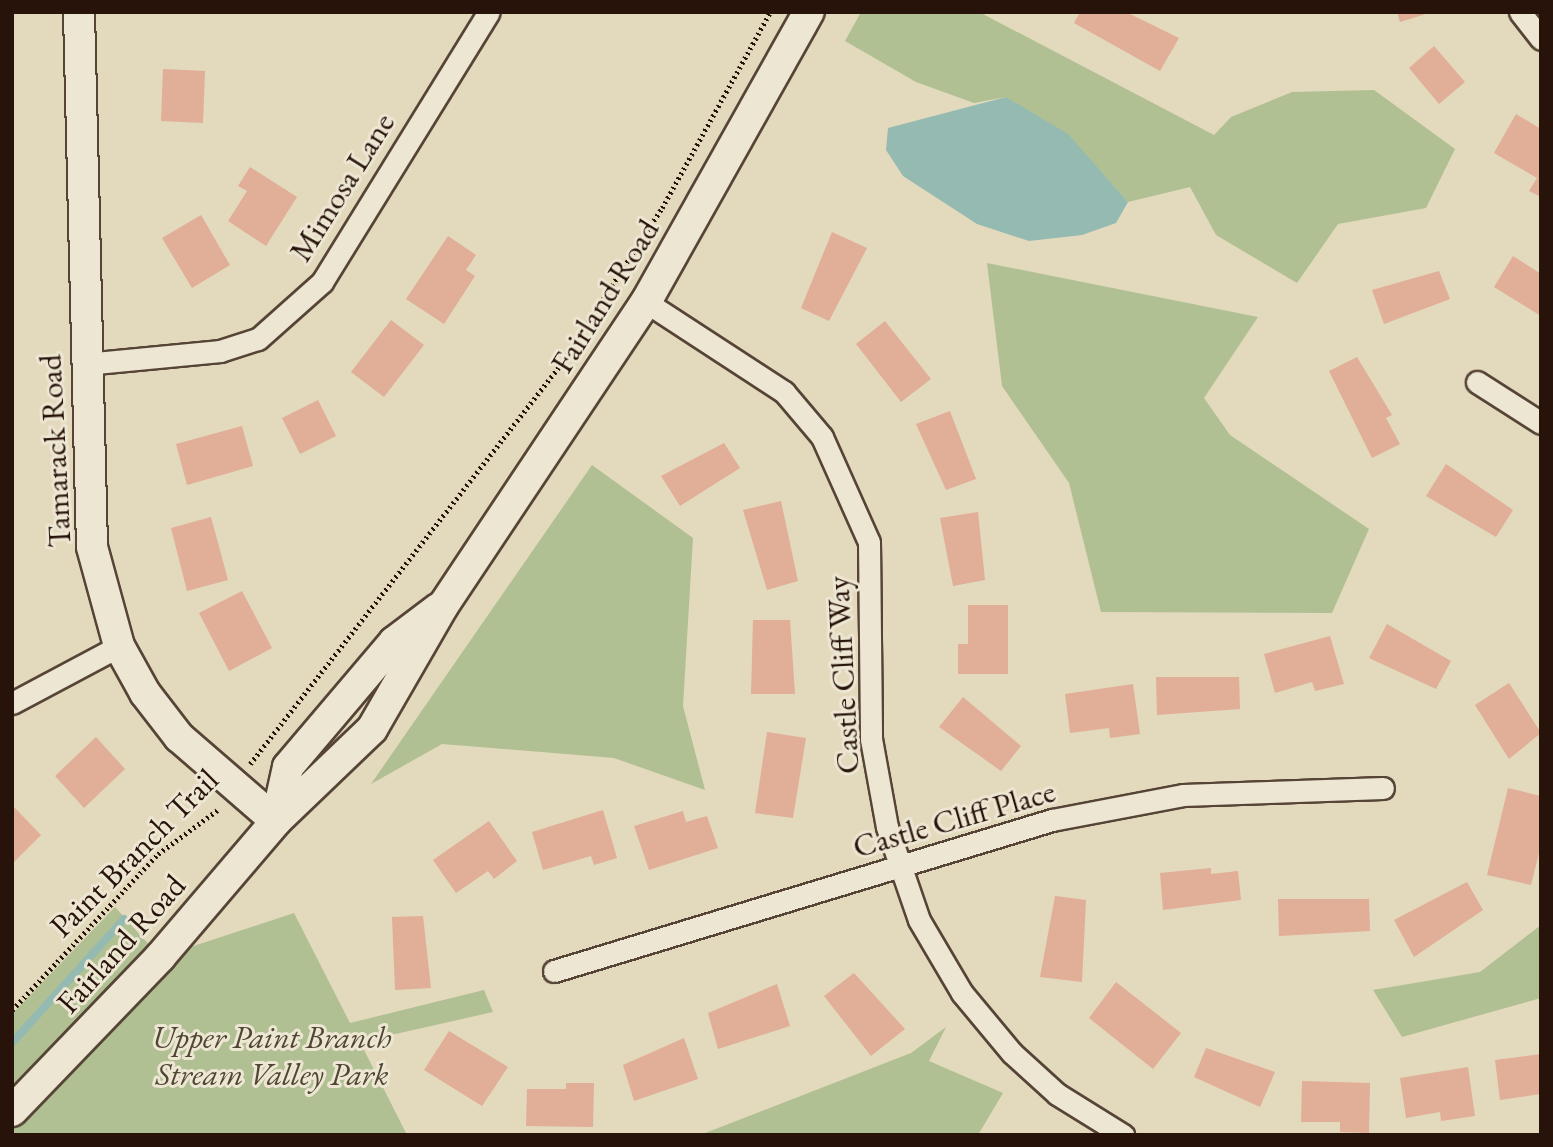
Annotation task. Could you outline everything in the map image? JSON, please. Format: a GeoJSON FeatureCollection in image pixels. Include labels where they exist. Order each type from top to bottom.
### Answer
{"type":"FeatureCollection","features":[{"type":"Feature","properties":{"kind":"main road","name":"Tamarack Road"},"geometry":{"type":"LineString","coordinates":[[79,12],[85,364],[92,547],[119,646],[179,737],[276,821]]}},
{"type":"Feature","properties":{"kind":"main road","name":"Fairland Road"},"geometry":{"type":"LineString","coordinates":[[12,1111],[160,957],[276,821],[372,729],[443,606],[646,302],[809,12]]}},
{"type":"Feature","properties":{"kind":"street","name":"Mimosa Lane"},"geometry":{"type":"LineString","coordinates":[[85,364],[220,351],[258,339],[322,282],[489,12]]}},
{"type":"Feature","properties":{"kind":"street"},"geometry":{"type":"LineString","coordinates":[[1520,12],[1541,39]]}},
{"type":"Feature","properties":{"kind":"street","name":"Castle Cliff Way"},"geometry":{"type":"LineString","coordinates":[[646,302],[784,392],[822,437],[848,485],[869,542],[871,738],[900,867],[919,920],[962,993],[1057,1094],[1124,1135]]}},
{"type":"Feature","properties":{"kind":"street"},"geometry":{"type":"LineString","coordinates":[[1477,382],[1541,422]]}},
{"type":"Feature","properties":{"kind":"street"},"geometry":{"type":"LineString","coordinates":[[12,704],[119,646]]}},
{"type":"Feature","properties":{"kind":"street","name":"Castle Cliff Place"},"geometry":{"type":"LineString","coordinates":[[554,971],[1052,820],[1183,795],[1383,788]]}},
{"type":"Feature","properties":{"kind":"path","name":"Paint Branch Trail"},"geometry":{"type":"LineString","coordinates":[[12,1010],[158,854],[214,816],[255,757],[561,364],[662,208],[770,12]]}},
{"type":"Feature","properties":{"kind":"green space"},"geometry":{"type":"Polygon","coordinates":[[[861,12],[979,12],[1214,135],[1231,117],[1292,92],[1374,90],[1455,149],[1426,208],[1338,224],[1297,283],[1216,235],[1190,187],[1128,202],[1099,170],[1006,97],[974,103],[916,82],[845,41],[861,12]]]}},
{"type":"Feature","properties":{"kind":"green space"},"geometry":{"type":"Polygon","coordinates":[[[987,263],[1258,317],[1204,398],[1230,435],[1369,529],[1332,613],[1101,612],[1069,483],[1002,386],[987,263]]]}},
{"type":"Feature","properties":{"kind":"green space"},"geometry":{"type":"Polygon","coordinates":[[[592,465],[693,538],[683,706],[705,790],[614,758],[442,744],[371,784],[592,465]]]}},
{"type":"Feature","properties":{"kind":"green space","name":"Upper Paint Branch Stream Valley Park"},"geometry":{"type":"Polygon","coordinates":[[[115,907],[160,957],[294,913],[350,1023],[484,990],[493,1012],[360,1042],[407,1135],[12,1135],[12,1014],[115,907]]]}},
{"type":"Feature","properties":{"kind":"green space"},"geometry":{"type":"Polygon","coordinates":[[[1541,925],[1541,998],[1402,1037],[1373,990],[1480,972],[1541,925]]]}},
{"type":"Feature","properties":{"kind":"green space"},"geometry":{"type":"Polygon","coordinates":[[[946,1027],[929,1061],[1003,1093],[978,1135],[700,1135],[911,1053],[946,1027]]]}},
{"type":"Feature","properties":{"kind":"water"},"geometry":{"type":"Polygon","coordinates":[[[1006,97],[1068,134],[1128,202],[1116,223],[1082,235],[1029,241],[977,224],[903,176],[886,150],[888,128],[1006,97]]]}},
{"type":"Feature","properties":{"kind":"building"},"geometry":{"type":"Polygon","coordinates":[[[1080,12],[1126,12],[1179,38],[1160,71],[1074,23],[1080,12]]]}},
{"type":"Feature","properties":{"kind":"building"},"geometry":{"type":"Polygon","coordinates":[[[1397,12],[1429,12],[1429,13],[1400,22],[1397,12]]]}},
{"type":"Feature","properties":{"kind":"building"},"geometry":{"type":"Polygon","coordinates":[[[1434,46],[1465,82],[1439,104],[1409,68],[1434,46]]]}},
{"type":"Feature","properties":{"kind":"building"},"geometry":{"type":"Polygon","coordinates":[[[163,69],[205,71],[203,123],[161,121],[163,69]]]}},
{"type":"Feature","properties":{"kind":"building"},"geometry":{"type":"Polygon","coordinates":[[[1516,114],[1541,129],[1541,197],[1529,191],[1537,178],[1494,153],[1516,114]]]}},
{"type":"Feature","properties":{"kind":"building"},"geometry":{"type":"Polygon","coordinates":[[[250,167],[297,197],[266,246],[228,221],[247,191],[238,186],[250,167]]]}},
{"type":"Feature","properties":{"kind":"building"},"geometry":{"type":"Polygon","coordinates":[[[201,215],[230,265],[192,288],[162,238],[201,215]]]}},
{"type":"Feature","properties":{"kind":"building"},"geometry":{"type":"Polygon","coordinates":[[[832,232],[867,248],[829,321],[801,308],[832,232]]]}},
{"type":"Feature","properties":{"kind":"building"},"geometry":{"type":"Polygon","coordinates":[[[448,236],[476,255],[466,270],[475,276],[444,324],[406,299],[448,236]]]}},
{"type":"Feature","properties":{"kind":"building"},"geometry":{"type":"Polygon","coordinates":[[[1513,256],[1541,274],[1541,316],[1494,287],[1513,256]]]}},
{"type":"Feature","properties":{"kind":"building"},"geometry":{"type":"Polygon","coordinates":[[[1439,271],[1450,299],[1384,324],[1372,290],[1439,271]]]}},
{"type":"Feature","properties":{"kind":"building"},"geometry":{"type":"Polygon","coordinates":[[[391,320],[424,345],[384,397],[351,372],[391,320]]]}},
{"type":"Feature","properties":{"kind":"building"},"geometry":{"type":"Polygon","coordinates":[[[885,321],[931,379],[901,402],[856,344],[885,321]]]}},
{"type":"Feature","properties":{"kind":"building"},"geometry":{"type":"Polygon","coordinates":[[[1357,357],[1392,415],[1386,418],[1400,444],[1372,458],[1329,371],[1357,357]]]}},
{"type":"Feature","properties":{"kind":"building"},"geometry":{"type":"Polygon","coordinates":[[[318,400],[336,436],[300,454],[282,418],[318,400]]]}},
{"type":"Feature","properties":{"kind":"building"},"geometry":{"type":"Polygon","coordinates":[[[950,411],[976,479],[946,490],[916,424],[950,411]]]}},
{"type":"Feature","properties":{"kind":"building"},"geometry":{"type":"Polygon","coordinates":[[[242,426],[253,466],[187,485],[176,444],[242,426]]]}},
{"type":"Feature","properties":{"kind":"building"},"geometry":{"type":"Polygon","coordinates":[[[724,443],[740,468],[680,506],[661,476],[724,443]]]}},
{"type":"Feature","properties":{"kind":"building"},"geometry":{"type":"Polygon","coordinates":[[[1446,464],[1513,510],[1496,537],[1426,496],[1446,464]]]}},
{"type":"Feature","properties":{"kind":"building"},"geometry":{"type":"Polygon","coordinates":[[[781,501],[798,581],[767,590],[743,510],[781,501]]]}},
{"type":"Feature","properties":{"kind":"building"},"geometry":{"type":"Polygon","coordinates":[[[978,512],[985,580],[953,586],[940,518],[978,512]]]}},
{"type":"Feature","properties":{"kind":"building"},"geometry":{"type":"Polygon","coordinates":[[[211,517],[228,580],[187,591],[171,528],[211,517]]]}},
{"type":"Feature","properties":{"kind":"building"},"geometry":{"type":"Polygon","coordinates":[[[242,591],[272,648],[229,671],[199,613],[242,591]]]}},
{"type":"Feature","properties":{"kind":"building"},"geometry":{"type":"Polygon","coordinates":[[[968,605],[1008,605],[1008,674],[958,674],[958,644],[968,644],[968,605]]]}},
{"type":"Feature","properties":{"kind":"building"},"geometry":{"type":"Polygon","coordinates":[[[753,620],[790,620],[795,694],[751,694],[753,620]]]}},
{"type":"Feature","properties":{"kind":"building"},"geometry":{"type":"Polygon","coordinates":[[[1387,624],[1451,661],[1436,689],[1369,658],[1387,624]]]}},
{"type":"Feature","properties":{"kind":"building"},"geometry":{"type":"Polygon","coordinates":[[[1330,636],[1344,684],[1315,691],[1312,682],[1275,693],[1264,654],[1330,636]]]}},
{"type":"Feature","properties":{"kind":"building"},"geometry":{"type":"Polygon","coordinates":[[[1156,677],[1239,677],[1240,709],[1157,715],[1156,677]]]}},
{"type":"Feature","properties":{"kind":"building"},"geometry":{"type":"Polygon","coordinates":[[[1509,683],[1541,733],[1509,759],[1475,705],[1509,683]]]}},
{"type":"Feature","properties":{"kind":"building"},"geometry":{"type":"Polygon","coordinates":[[[1133,684],[1140,734],[1110,738],[1109,728],[1070,733],[1065,694],[1133,684]]]}},
{"type":"Feature","properties":{"kind":"building"},"geometry":{"type":"Polygon","coordinates":[[[963,697],[1021,746],[1001,771],[939,727],[963,697]]]}},
{"type":"Feature","properties":{"kind":"building"},"geometry":{"type":"Polygon","coordinates":[[[767,732],[806,738],[793,818],[755,813],[767,732]]]}},
{"type":"Feature","properties":{"kind":"building"},"geometry":{"type":"Polygon","coordinates":[[[96,737],[125,769],[84,808],[55,776],[96,737]]]}},
{"type":"Feature","properties":{"kind":"building"},"geometry":{"type":"Polygon","coordinates":[[[1508,788],[1541,796],[1541,845],[1531,885],[1487,875],[1508,788]]]}},
{"type":"Feature","properties":{"kind":"building"},"geometry":{"type":"Polygon","coordinates":[[[12,805],[41,835],[12,864],[12,805]]]}},
{"type":"Feature","properties":{"kind":"building"},"geometry":{"type":"Polygon","coordinates":[[[603,810],[617,858],[594,865],[591,856],[543,870],[532,832],[603,810]]]}},
{"type":"Feature","properties":{"kind":"building"},"geometry":{"type":"Polygon","coordinates":[[[683,811],[686,822],[707,816],[718,848],[649,870],[634,826],[683,811]]]}},
{"type":"Feature","properties":{"kind":"building"},"geometry":{"type":"Polygon","coordinates":[[[489,821],[517,861],[494,879],[488,871],[456,893],[433,860],[489,821]]]}},
{"type":"Feature","properties":{"kind":"building"},"geometry":{"type":"Polygon","coordinates":[[[1211,868],[1211,874],[1238,871],[1241,900],[1163,910],[1160,873],[1211,868]]]}},
{"type":"Feature","properties":{"kind":"building"},"geometry":{"type":"Polygon","coordinates":[[[1467,882],[1483,910],[1414,957],[1394,920],[1467,882]]]}},
{"type":"Feature","properties":{"kind":"building"},"geometry":{"type":"Polygon","coordinates":[[[1055,896],[1086,900],[1082,982],[1040,977],[1055,896]]]}},
{"type":"Feature","properties":{"kind":"building"},"geometry":{"type":"Polygon","coordinates":[[[1278,899],[1369,899],[1370,931],[1279,936],[1278,899]]]}},
{"type":"Feature","properties":{"kind":"building"},"geometry":{"type":"Polygon","coordinates":[[[423,916],[431,988],[395,990],[392,917],[423,916]]]}},
{"type":"Feature","properties":{"kind":"building"},"geometry":{"type":"Polygon","coordinates":[[[854,973],[905,1029],[871,1056],[824,996],[854,973]]]}},
{"type":"Feature","properties":{"kind":"building"},"geometry":{"type":"Polygon","coordinates":[[[1116,982],[1181,1033],[1153,1069],[1089,1018],[1116,982]]]}},
{"type":"Feature","properties":{"kind":"building"},"geometry":{"type":"Polygon","coordinates":[[[777,984],[790,1026],[718,1049],[708,1013],[777,984]]]}},
{"type":"Feature","properties":{"kind":"building"},"geometry":{"type":"Polygon","coordinates":[[[449,1031],[508,1067],[482,1106],[424,1070],[449,1031]]]}},
{"type":"Feature","properties":{"kind":"building"},"geometry":{"type":"Polygon","coordinates":[[[684,1038],[698,1079],[634,1101],[623,1065],[684,1038]]]}},
{"type":"Feature","properties":{"kind":"building"},"geometry":{"type":"Polygon","coordinates":[[[1206,1048],[1275,1072],[1260,1107],[1194,1077],[1206,1048]]]}},
{"type":"Feature","properties":{"kind":"building"},"geometry":{"type":"Polygon","coordinates":[[[1541,1054],[1541,1094],[1500,1100],[1495,1060],[1541,1054]]]}},
{"type":"Feature","properties":{"kind":"building"},"geometry":{"type":"Polygon","coordinates":[[[1468,1067],[1475,1116],[1441,1121],[1440,1112],[1406,1118],[1400,1078],[1468,1067]]]}},
{"type":"Feature","properties":{"kind":"building"},"geometry":{"type":"Polygon","coordinates":[[[1302,1081],[1370,1083],[1369,1133],[1340,1132],[1340,1122],[1301,1122],[1302,1081]]]}},
{"type":"Feature","properties":{"kind":"building"},"geometry":{"type":"Polygon","coordinates":[[[566,1083],[594,1083],[593,1127],[526,1126],[527,1089],[566,1089],[566,1083]]]}},
{"type":"Feature","properties":{"kind":"waterway"},"geometry":{"type":"LineString","coordinates":[[12,1043],[124,919]]}}]}
